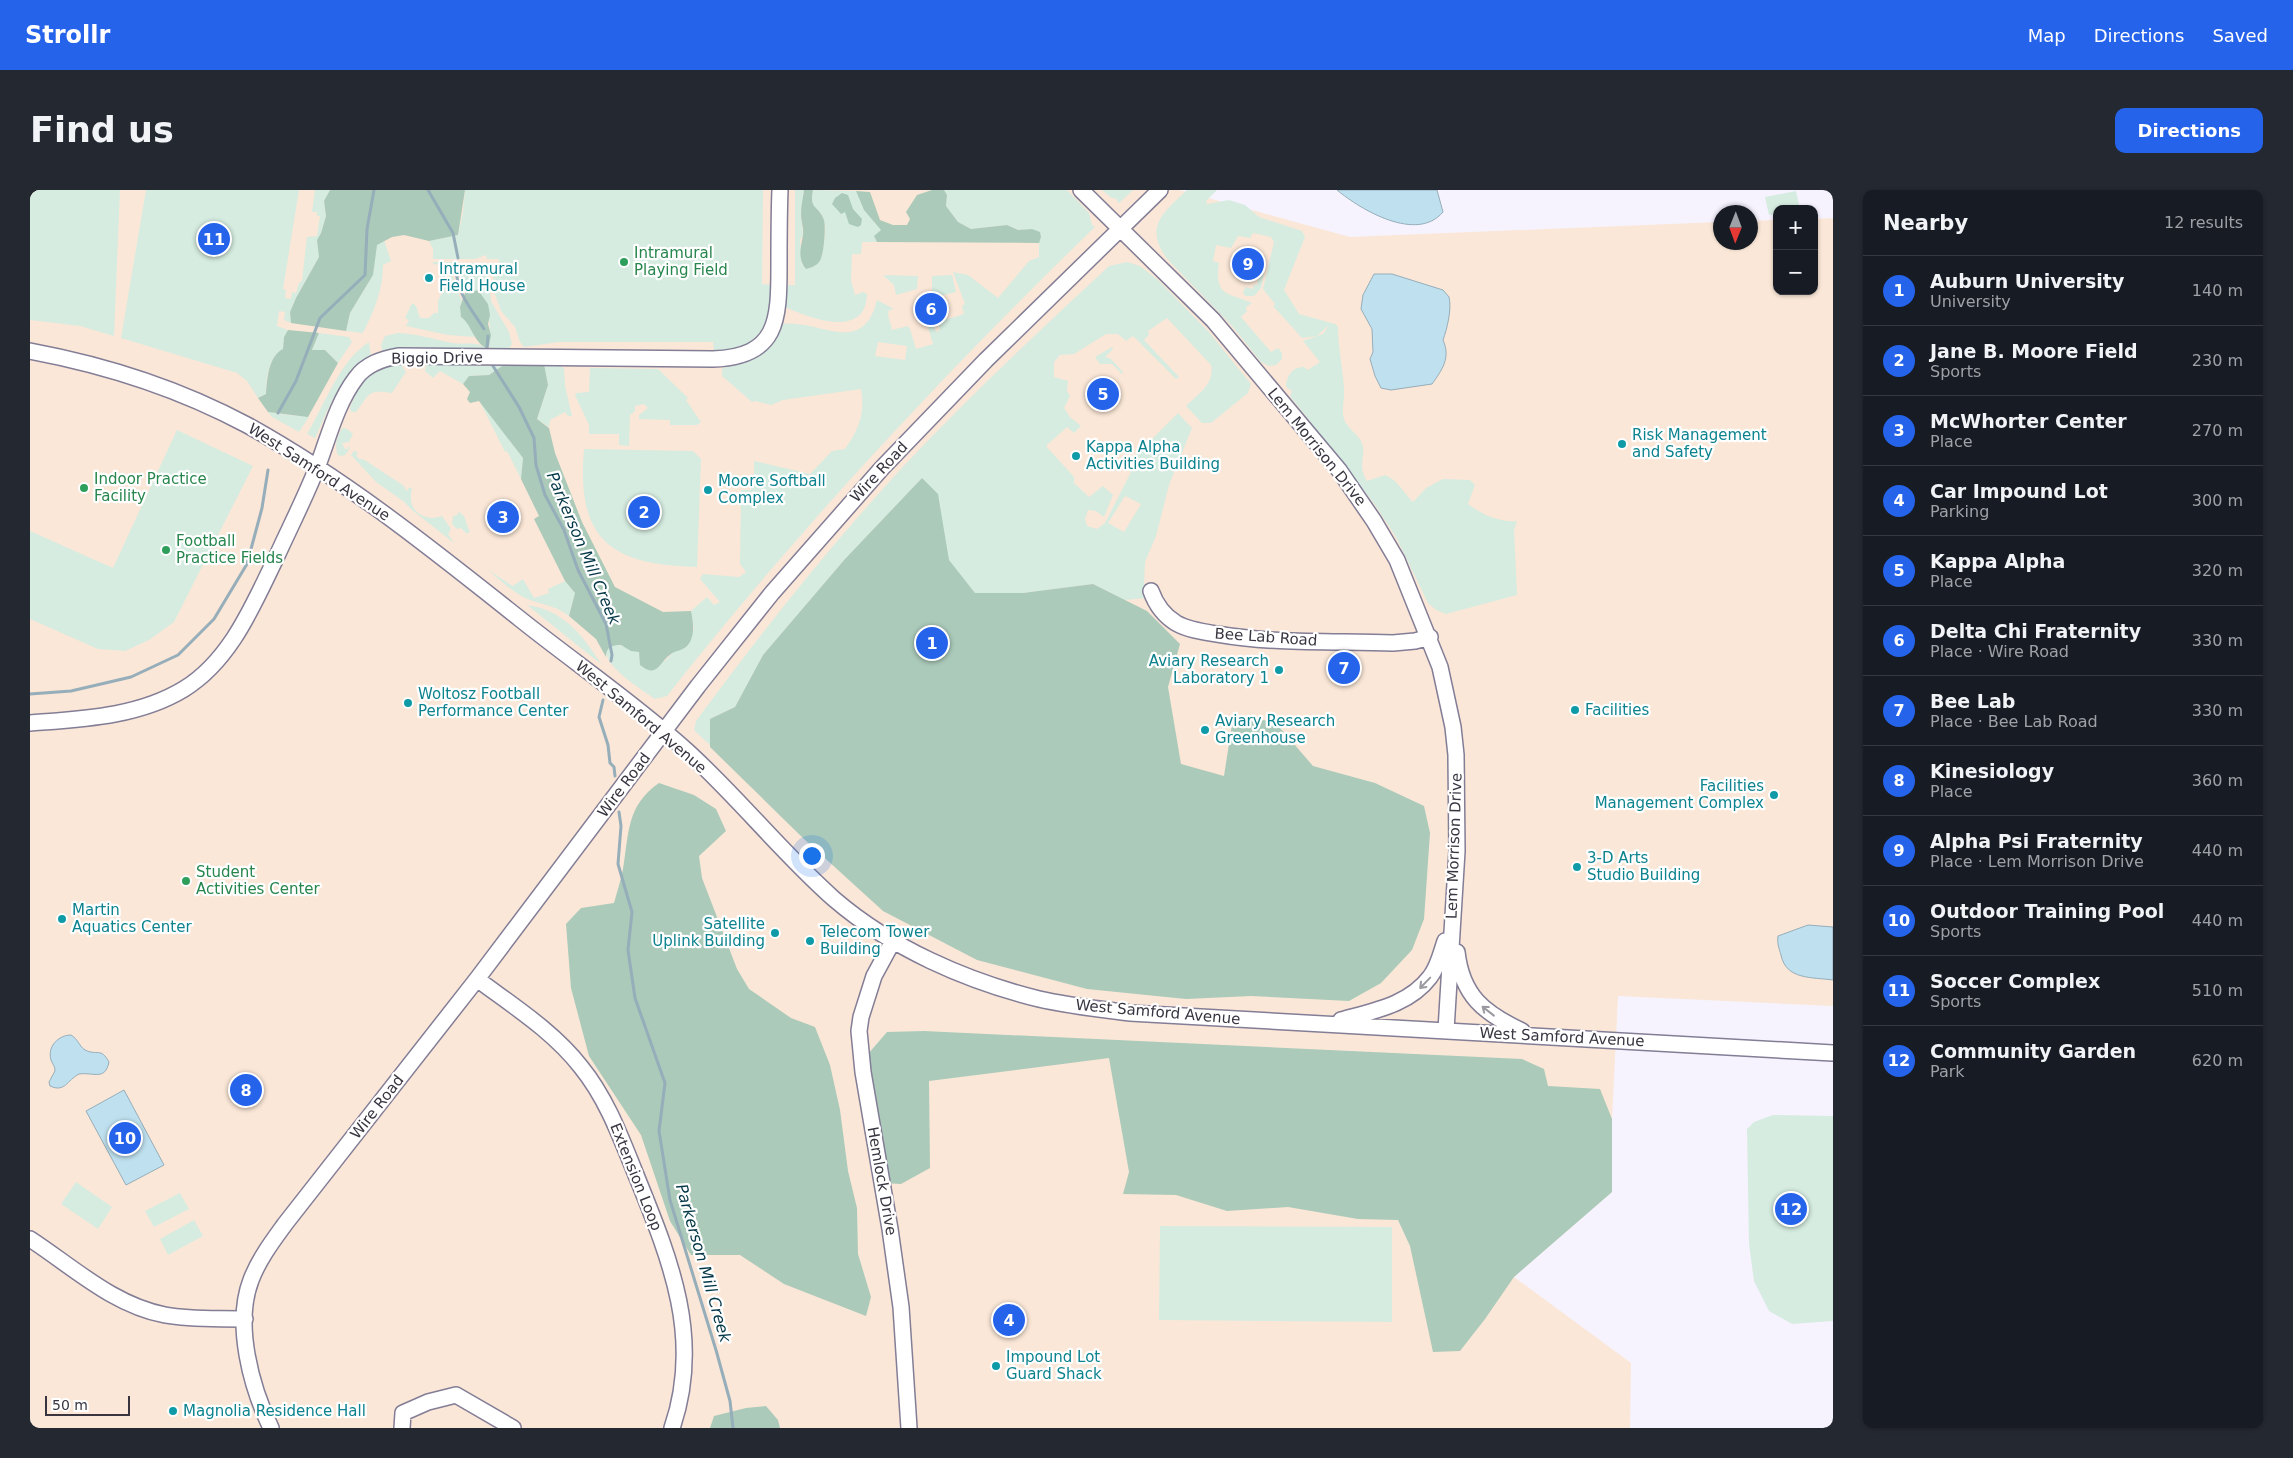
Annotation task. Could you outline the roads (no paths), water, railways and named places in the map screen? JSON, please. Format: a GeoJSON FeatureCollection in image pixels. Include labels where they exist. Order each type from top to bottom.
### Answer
{"type":"FeatureCollection","features":[{"type":"Feature","properties":{"kind":"street","name":"Biggio Drive"},"geometry":{"type":"LineString","coordinates":[[30,723],[109,715],[148,706],[184,689],[214,663],[240,631],[259,595],[317,467],[342,402],[356,377],[371,364],[383,359],[406,356],[714,359],[736,357],[753,350],[769,334],[778,313],[780,190]]}},
{"type":"Feature","properties":{"kind":"street","name":"Lem Morrison Drive"},"geometry":{"type":"LineString","coordinates":[[1081,190],[1213,320],[1338,470],[1374,521],[1397,560],[1430,637],[1440,667],[1447,696],[1456,755],[1458,815],[1446,1030]]}},
{"type":"Feature","properties":{"kind":"street","name":"Wire Road"},"geometry":{"type":"LineString","coordinates":[[271,1428],[259,1404],[250,1366],[245,1319],[250,1282],[273,1241],[477,979],[766,599],[882,468],[986,360],[1160,190]]}},
{"type":"Feature","properties":{"kind":"street","name":"West Samford Avenue"},"geometry":{"type":"LineString","coordinates":[[30,352],[108,369],[191,399],[244,424],[317,467],[405,528],[685,749],[740,802],[793,860],[834,899],[893,941],[964,975],[1002,989],[1058,1002],[1130,1013],[1833,1053]]}},
{"type":"Feature","properties":{"kind":"street","name":"Bee Lab Road"},"geometry":{"type":"LineString","coordinates":[[1151,591],[1154,602],[1162,613],[1178,624],[1201,631],[1240,638],[1393,643],[1415,641],[1430,637]]}},
{"type":"Feature","properties":{"kind":"street"},"geometry":{"type":"LineString","coordinates":[[1329,1023],[1388,1007],[1416,992],[1431,976],[1452,924]]}},
{"type":"Feature","properties":{"kind":"street"},"geometry":{"type":"LineString","coordinates":[[1452,924],[1459,972],[1471,995],[1492,1014],[1530,1035]]}},
{"type":"Feature","properties":{"kind":"street","name":"Hemlock Drive"},"geometry":{"type":"LineString","coordinates":[[893,941],[874,976],[861,1017],[859,1031],[863,1072],[890,1228],[901,1307],[910,1428]]}},
{"type":"Feature","properties":{"kind":"street","name":"Extension Loop"},"geometry":{"type":"LineString","coordinates":[[477,979],[554,1038],[581,1067],[603,1100],[620,1136],[661,1238],[675,1286],[683,1325],[685,1366],[679,1406],[672,1428]]}},
{"type":"Feature","properties":{"kind":"street"},"geometry":{"type":"LineString","coordinates":[[30,1239],[114,1297],[152,1312],[192,1318],[245,1319]]}},
{"type":"Feature","properties":{"kind":"street"},"geometry":{"type":"LineString","coordinates":[[402,1428],[404,1413],[428,1402],[456,1396],[513,1428]]}},
{"type":"Feature","properties":{"kind":"water"},"geometry":{"type":"Polygon","coordinates":[[[1337,190],[1437,190],[1443,212],[1432,221],[1419,224],[1404,224],[1374,214],[1337,190]]]}},
{"type":"Feature","properties":{"kind":"water"},"geometry":{"type":"Polygon","coordinates":[[[1374,274],[1392,274],[1443,290],[1449,297],[1449,313],[1443,340],[1446,358],[1442,369],[1432,384],[1391,390],[1381,388],[1370,359],[1373,352],[1372,329],[1361,309],[1363,295],[1374,274]]]}},
{"type":"Feature","properties":{"kind":"water"},"geometry":{"type":"Polygon","coordinates":[[[1808,925],[1833,927],[1833,980],[1801,976],[1788,969],[1784,963],[1778,946],[1778,936],[1808,925]]]}},
{"type":"Feature","properties":{"kind":"water"},"geometry":{"type":"Polygon","coordinates":[[[71,1035],[85,1050],[101,1053],[109,1062],[105,1072],[102,1074],[79,1074],[63,1087],[55,1088],[50,1086],[49,1082],[55,1071],[50,1055],[52,1046],[58,1039],[71,1035]]]}},
{"type":"Feature","properties":{"kind":"water"},"geometry":{"type":"Polygon","coordinates":[[[124,1090],[164,1165],[126,1185],[86,1111],[124,1090]]]}},
{"type":"Feature","properties":{"kind":"waterway","name":"Parkerson Mill Creek"},"geometry":{"type":"LineString","coordinates":[[278,413],[296,381],[320,318],[365,275],[367,229],[374,190]]}},
{"type":"Feature","properties":{"kind":"waterway","name":"Parkerson Mill Creek"},"geometry":{"type":"LineString","coordinates":[[428,190],[453,233],[458,258]]}},
{"type":"Feature","properties":{"kind":"waterway","name":"Parkerson Mill Creek"},"geometry":{"type":"LineString","coordinates":[[457,267],[458,284],[461,292],[484,329]]}},
{"type":"Feature","properties":{"kind":"waterway","name":"Parkerson Mill Creek"},"geometry":{"type":"LineString","coordinates":[[487,349],[488,336]]}},
{"type":"Feature","properties":{"kind":"waterway","name":"Parkerson Mill Creek"},"geometry":{"type":"LineString","coordinates":[[493,366],[519,407],[534,438],[536,465],[545,495],[564,530],[578,570],[606,624],[612,655],[611,661]]}},
{"type":"Feature","properties":{"kind":"waterway","name":"Parkerson Mill Creek"},"geometry":{"type":"LineString","coordinates":[[30,694],[71,691],[131,677],[178,655],[214,619],[247,564],[262,508],[268,470]]}},
{"type":"Feature","properties":{"kind":"waterway","name":"Parkerson Mill Creek"},"geometry":{"type":"LineString","coordinates":[[603,700],[599,717],[615,776]]}},
{"type":"Feature","properties":{"kind":"waterway","name":"Parkerson Mill Creek"},"geometry":{"type":"LineString","coordinates":[[619,812],[621,826],[618,864],[632,912],[628,950],[635,998],[665,1083],[659,1131],[670,1200],[716,1350],[730,1401],[733,1428]]}},
{"type":"Feature","properties":{"kind":"place","name":"Soccer Complex"},"geometry":{"type":"Point","coordinates":[214,239]}},
{"type":"Feature","properties":{"kind":"place","name":"Intramural Playing Field"},"geometry":{"type":"Point","coordinates":[624,262]}},
{"type":"Feature","properties":{"kind":"place","name":"Alpha Psi Fraternity"},"geometry":{"type":"Point","coordinates":[1248,264]}},
{"type":"Feature","properties":{"kind":"place","name":"Intramural Field House"},"geometry":{"type":"Point","coordinates":[429,278]}},
{"type":"Feature","properties":{"kind":"place","name":"Delta Chi Fraternity"},"geometry":{"type":"Point","coordinates":[931,309]}},
{"type":"Feature","properties":{"kind":"place","name":"Kappa Alpha"},"geometry":{"type":"Point","coordinates":[1103,394]}},
{"type":"Feature","properties":{"kind":"place","name":"Risk Management and Safety"},"geometry":{"type":"Point","coordinates":[1622,444]}},
{"type":"Feature","properties":{"kind":"place","name":"Kappa Alpha Activities Building"},"geometry":{"type":"Point","coordinates":[1076,456]}},
{"type":"Feature","properties":{"kind":"place","name":"Indoor Practice Facility"},"geometry":{"type":"Point","coordinates":[84,488]}},
{"type":"Feature","properties":{"kind":"place","name":"Moore Softball Complex"},"geometry":{"type":"Point","coordinates":[708,490]}},
{"type":"Feature","properties":{"kind":"place","name":"Jane B. Moore Field"},"geometry":{"type":"Point","coordinates":[644,512]}},
{"type":"Feature","properties":{"kind":"place","name":"McWhorter Center"},"geometry":{"type":"Point","coordinates":[503,517]}},
{"type":"Feature","properties":{"kind":"place","name":"Football Practice Fields"},"geometry":{"type":"Point","coordinates":[166,550]}},
{"type":"Feature","properties":{"kind":"place","name":"Auburn University"},"geometry":{"type":"Point","coordinates":[932,643]}},
{"type":"Feature","properties":{"kind":"place","name":"Bee Lab"},"geometry":{"type":"Point","coordinates":[1344,668]}},
{"type":"Feature","properties":{"kind":"place","name":"Aviary Research Laboratory 1"},"geometry":{"type":"Point","coordinates":[1279,670]}},
{"type":"Feature","properties":{"kind":"place","name":"Woltosz Football Performance Center"},"geometry":{"type":"Point","coordinates":[408,703]}},
{"type":"Feature","properties":{"kind":"place","name":"Facilities"},"geometry":{"type":"Point","coordinates":[1575,710]}},
{"type":"Feature","properties":{"kind":"place","name":"Aviary Research Greenhouse"},"geometry":{"type":"Point","coordinates":[1205,730]}},
{"type":"Feature","properties":{"kind":"place","name":"Facilities Management Complex"},"geometry":{"type":"Point","coordinates":[1774,795]}},
{"type":"Feature","properties":{"kind":"place","name":"3-D Arts Studio Building"},"geometry":{"type":"Point","coordinates":[1577,867]}},
{"type":"Feature","properties":{"kind":"place","name":"Student Activities Center"},"geometry":{"type":"Point","coordinates":[186,881]}},
{"type":"Feature","properties":{"kind":"place","name":"Martin Aquatics Center"},"geometry":{"type":"Point","coordinates":[62,919]}},
{"type":"Feature","properties":{"kind":"place","name":"Satellite Uplink Building"},"geometry":{"type":"Point","coordinates":[775,933]}},
{"type":"Feature","properties":{"kind":"place","name":"Telecom Tower Building"},"geometry":{"type":"Point","coordinates":[810,941]}},
{"type":"Feature","properties":{"kind":"place","name":"Kinesiology"},"geometry":{"type":"Point","coordinates":[246,1090]}},
{"type":"Feature","properties":{"kind":"place","name":"Outdoor Training Pool"},"geometry":{"type":"Point","coordinates":[125,1138]}},
{"type":"Feature","properties":{"kind":"place","name":"Community Garden"},"geometry":{"type":"Point","coordinates":[1791,1209]}},
{"type":"Feature","properties":{"kind":"place","name":"Car Impound Lot"},"geometry":{"type":"Point","coordinates":[1009,1320]}},
{"type":"Feature","properties":{"kind":"place","name":"Impound Lot Guard Shack"},"geometry":{"type":"Point","coordinates":[996,1366]}},
{"type":"Feature","properties":{"kind":"place","name":"Magnolia Residence Hall"},"geometry":{"type":"Point","coordinates":[173,1411]}}]}
